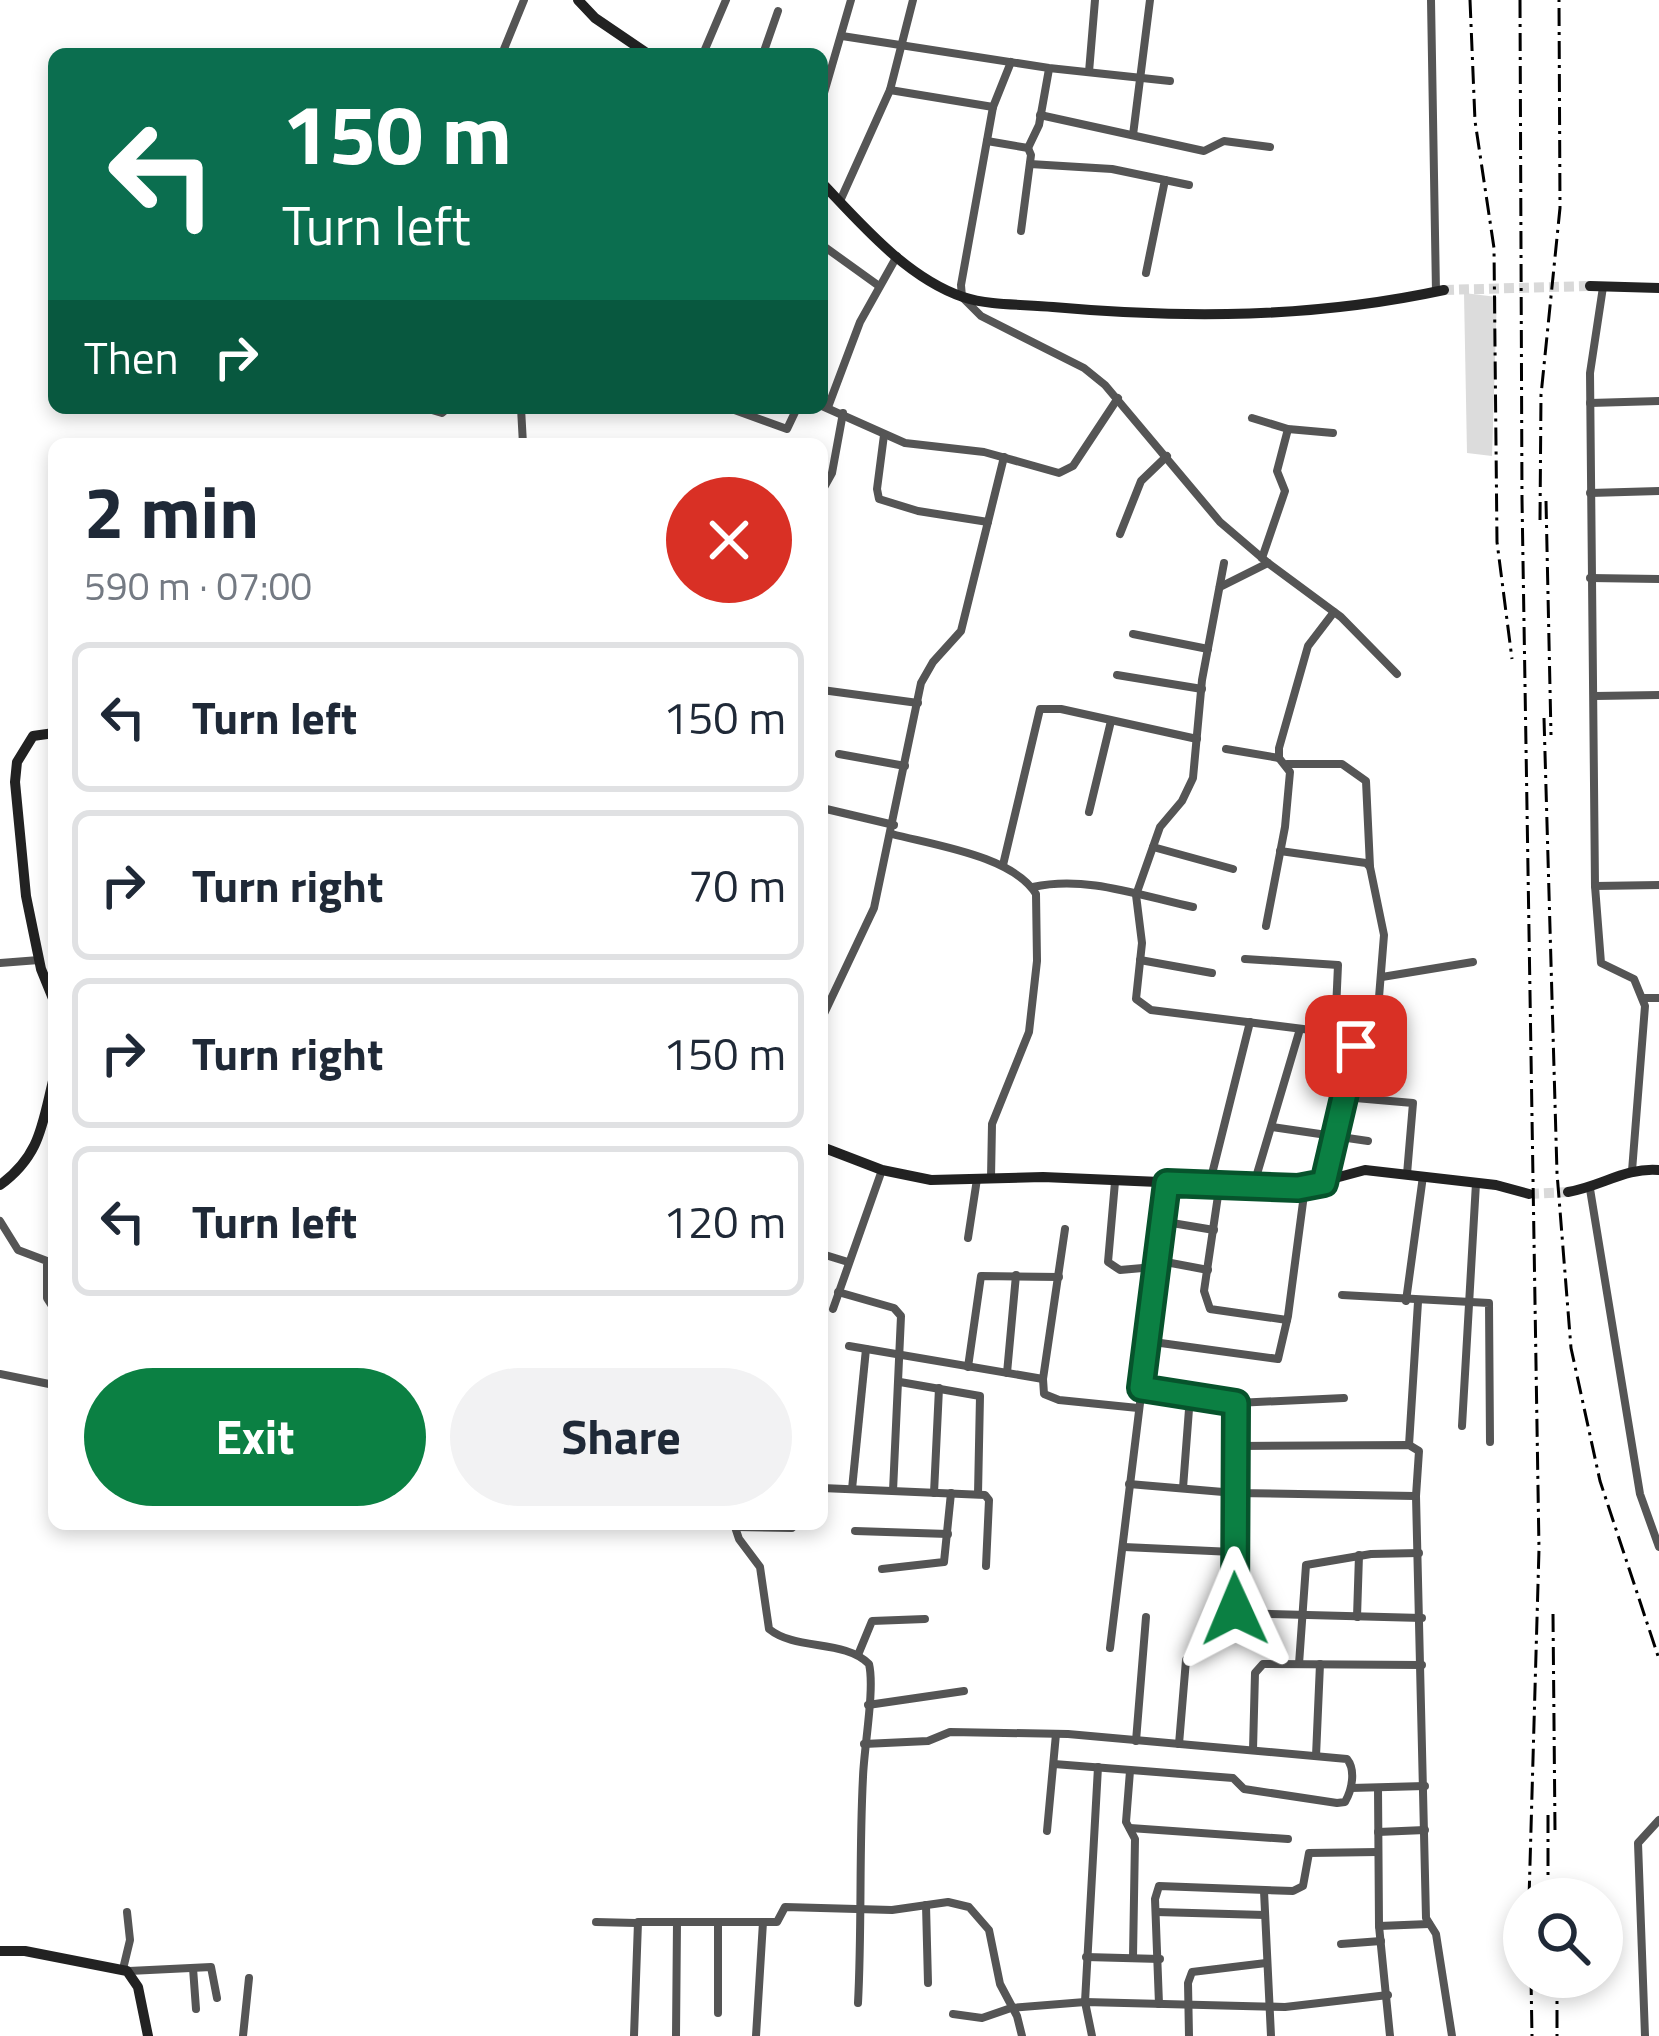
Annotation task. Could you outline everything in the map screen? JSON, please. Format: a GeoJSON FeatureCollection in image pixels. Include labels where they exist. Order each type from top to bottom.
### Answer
{"type":"FeatureCollection","features":[{"type":"Feature","properties":{"kind":"street"},"geometry":{"type":"LineString","coordinates":[[504,48],[524,0]]}},
{"type":"Feature","properties":{"kind":"street"},"geometry":{"type":"LineString","coordinates":[[578,0],[595,18],[639,48]]}},
{"type":"Feature","properties":{"kind":"street"},"geometry":{"type":"LineString","coordinates":[[706,48],[726,0]]}},
{"type":"Feature","properties":{"kind":"street"},"geometry":{"type":"LineString","coordinates":[[828,81],[851,0]]}},
{"type":"Feature","properties":{"kind":"street"},"geometry":{"type":"LineString","coordinates":[[839,201],[890,91],[913,0]]}},
{"type":"Feature","properties":{"kind":"street"},"geometry":{"type":"LineString","coordinates":[[1089,72],[1094,0]]}},
{"type":"Feature","properties":{"kind":"street"},"geometry":{"type":"LineString","coordinates":[[1133,135],[1150,0]]}},
{"type":"Feature","properties":{"kind":"street"},"geometry":{"type":"LineString","coordinates":[[962,297],[1138,314],[1278,315],[1361,307],[1440,291],[1431,0]]}},
{"type":"Feature","properties":{"kind":"street"},"geometry":{"type":"LineString","coordinates":[[765,48],[778,10]]}},
{"type":"Feature","properties":{"kind":"street"},"geometry":{"type":"LineString","coordinates":[[842,36],[1170,81]]}},
{"type":"Feature","properties":{"kind":"street"},"geometry":{"type":"LineString","coordinates":[[962,297],[994,107],[1011,62]]}},
{"type":"Feature","properties":{"kind":"street"},"geometry":{"type":"LineString","coordinates":[[1022,231],[1028,148],[1049,68]]}},
{"type":"Feature","properties":{"kind":"street"},"geometry":{"type":"LineString","coordinates":[[890,91],[994,107]]}},
{"type":"Feature","properties":{"kind":"street"},"geometry":{"type":"LineString","coordinates":[[1040,115],[1204,151],[1224,141],[1270,147]]}},
{"type":"Feature","properties":{"kind":"street"},"geometry":{"type":"LineString","coordinates":[[987,141],[1028,148]]}},
{"type":"Feature","properties":{"kind":"street"},"geometry":{"type":"LineString","coordinates":[[1030,164],[1112,169],[1189,185]]}},
{"type":"Feature","properties":{"kind":"street"},"geometry":{"type":"LineString","coordinates":[[1146,273],[1165,180]]}},
{"type":"Feature","properties":{"kind":"street"},"geometry":{"type":"LineString","coordinates":[[828,189],[921,274],[962,297],[981,316],[1084,368],[1118,398],[1220,522],[1334,612],[1397,674]]}},
{"type":"Feature","properties":{"kind":"street"},"geometry":{"type":"LineString","coordinates":[[828,249],[880,286]]}},
{"type":"Feature","properties":{"kind":"street"},"geometry":{"type":"LineString","coordinates":[[828,399],[860,322],[897,254]]}},
{"type":"Feature","properties":{"kind":"street"},"geometry":{"type":"LineString","coordinates":[[1632,1171],[1643,998],[1634,979],[1601,963],[1595,886],[1590,373],[1597,286],[1659,288]]}},
{"type":"Feature","properties":{"kind":"street"},"geometry":{"type":"LineString","coordinates":[[828,407],[884,435],[922,446],[1004,457],[1059,472],[1069,470],[1118,398]]}},
{"type":"Feature","properties":{"kind":"street"},"geometry":{"type":"LineString","coordinates":[[1590,404],[1659,401]]}},
{"type":"Feature","properties":{"kind":"street"},"geometry":{"type":"LineString","coordinates":[[828,480],[842,413]]}},
{"type":"Feature","properties":{"kind":"street"},"geometry":{"type":"LineString","coordinates":[[746,414],[787,429],[794,414]]}},
{"type":"Feature","properties":{"kind":"street"},"geometry":{"type":"LineString","coordinates":[[1252,418],[1288,429],[1333,433]]}},
{"type":"Feature","properties":{"kind":"street"},"geometry":{"type":"LineString","coordinates":[[1219,588],[1265,561],[1285,491],[1277,471],[1288,429]]}},
{"type":"Feature","properties":{"kind":"street"},"geometry":{"type":"LineString","coordinates":[[884,435],[879,500],[988,522]]}},
{"type":"Feature","properties":{"kind":"street"},"geometry":{"type":"LineString","coordinates":[[1120,535],[1141,482],[1167,456]]}},
{"type":"Feature","properties":{"kind":"street"},"geometry":{"type":"LineString","coordinates":[[828,1005],[874,908],[926,670],[961,631],[1004,457]]}},
{"type":"Feature","properties":{"kind":"street"},"geometry":{"type":"LineString","coordinates":[[1590,493],[1659,491]]}},
{"type":"Feature","properties":{"kind":"street"},"geometry":{"type":"LineString","coordinates":[[1224,563],[1188,789],[1160,827],[1136,895],[1140,960],[1135,991],[1140,1006],[1335,1033],[1356,1046],[1324,1183]]}},
{"type":"Feature","properties":{"kind":"street"},"geometry":{"type":"LineString","coordinates":[[1590,578],[1659,579]]}},
{"type":"Feature","properties":{"kind":"street"},"geometry":{"type":"LineString","coordinates":[[1266,926],[1290,772],[1282,761],[1308,646],[1334,612]]}},
{"type":"Feature","properties":{"kind":"street"},"geometry":{"type":"LineString","coordinates":[[1133,634],[1208,649]]}},
{"type":"Feature","properties":{"kind":"street"},"geometry":{"type":"LineString","coordinates":[[1117,676],[1202,689]]}},
{"type":"Feature","properties":{"kind":"street"},"geometry":{"type":"LineString","coordinates":[[828,691],[918,703]]}},
{"type":"Feature","properties":{"kind":"street"},"geometry":{"type":"LineString","coordinates":[[1595,696],[1659,695]]}},
{"type":"Feature","properties":{"kind":"street"},"geometry":{"type":"LineString","coordinates":[[1004,865],[1037,713],[1045,707],[1197,739]]}},
{"type":"Feature","properties":{"kind":"street"},"geometry":{"type":"LineString","coordinates":[[1089,812],[1111,721]]}},
{"type":"Feature","properties":{"kind":"street"},"geometry":{"type":"LineString","coordinates":[[48,734],[33,736],[15,771],[22,874],[48,985]]}},
{"type":"Feature","properties":{"kind":"street"},"geometry":{"type":"LineString","coordinates":[[1226,749],[1282,761],[1342,764],[1366,781],[1370,867],[1384,935],[1371,1097]]}},
{"type":"Feature","properties":{"kind":"street"},"geometry":{"type":"LineString","coordinates":[[839,754],[905,766]]}},
{"type":"Feature","properties":{"kind":"street"},"geometry":{"type":"LineString","coordinates":[[828,810],[1004,865],[1033,887],[1037,961],[1029,1032],[992,1124],[968,1238]]}},
{"type":"Feature","properties":{"kind":"street"},"geometry":{"type":"LineString","coordinates":[[1153,847],[1233,869]]}},
{"type":"Feature","properties":{"kind":"street"},"geometry":{"type":"LineString","coordinates":[[1280,851],[1366,862],[1370,867]]}},
{"type":"Feature","properties":{"kind":"street"},"geometry":{"type":"LineString","coordinates":[[1033,887],[1053,882],[1087,884],[1193,908]]}},
{"type":"Feature","properties":{"kind":"street"},"geometry":{"type":"LineString","coordinates":[[1595,886],[1659,885]]}},
{"type":"Feature","properties":{"kind":"street"},"geometry":{"type":"LineString","coordinates":[[1245,959],[1338,965],[1335,1033]]}},
{"type":"Feature","properties":{"kind":"street"},"geometry":{"type":"LineString","coordinates":[[0,963],[39,960]]}},
{"type":"Feature","properties":{"kind":"street"},"geometry":{"type":"LineString","coordinates":[[1140,960],[1212,973]]}},
{"type":"Feature","properties":{"kind":"street"},"geometry":{"type":"LineString","coordinates":[[1382,977],[1473,962]]}},
{"type":"Feature","properties":{"kind":"street"},"geometry":{"type":"LineString","coordinates":[[1643,998],[1659,998]]}},
{"type":"Feature","properties":{"kind":"street"},"geometry":{"type":"LineString","coordinates":[[1250,1022],[1215,1182],[1214,1229],[1204,1291],[1210,1309],[1287,1320]]}},
{"type":"Feature","properties":{"kind":"street"},"geometry":{"type":"LineString","coordinates":[[1254,1184],[1300,1029]]}},
{"type":"Feature","properties":{"kind":"street"},"geometry":{"type":"LineString","coordinates":[[1344,1097],[1413,1103],[1407,1174]]}},
{"type":"Feature","properties":{"kind":"street"},"geometry":{"type":"LineString","coordinates":[[0,1185],[35,1150],[48,1100]]}},
{"type":"Feature","properties":{"kind":"street"},"geometry":{"type":"LineString","coordinates":[[1271,1126],[1368,1141]]}},
{"type":"Feature","properties":{"kind":"street"},"geometry":{"type":"LineString","coordinates":[[828,1149],[931,1180],[1043,1177],[1305,1187],[1365,1170],[1529,1193]]}},
{"type":"Feature","properties":{"kind":"street"},"geometry":{"type":"LineString","coordinates":[[833,1310],[882,1169]]}},
{"type":"Feature","properties":{"kind":"street"},"geometry":{"type":"LineString","coordinates":[[1568,1192],[1590,1189],[1632,1171],[1659,1170]]}},
{"type":"Feature","properties":{"kind":"street"},"geometry":{"type":"LineString","coordinates":[[1406,1301],[1423,1176]]}},
{"type":"Feature","properties":{"kind":"street"},"geometry":{"type":"LineString","coordinates":[[1115,1182],[1107,1252],[1111,1267],[1154,1264],[1208,1270]]}},
{"type":"Feature","properties":{"kind":"street"},"geometry":{"type":"LineString","coordinates":[[1111,1648],[1167,1183]]}},
{"type":"Feature","properties":{"kind":"street"},"geometry":{"type":"LineString","coordinates":[[1462,1426],[1476,1184]]}},
{"type":"Feature","properties":{"kind":"street"},"geometry":{"type":"LineString","coordinates":[[1146,1341],[1274,1360],[1280,1357],[1305,1187]]}},
{"type":"Feature","properties":{"kind":"street"},"geometry":{"type":"LineString","coordinates":[[1590,1189],[1640,1493],[1659,1547]]}},
{"type":"Feature","properties":{"kind":"street"},"geometry":{"type":"LineString","coordinates":[[0,1221],[18,1250],[47,1261],[48,1300]]}},
{"type":"Feature","properties":{"kind":"street"},"geometry":{"type":"LineString","coordinates":[[1160,1221],[1214,1229]]}},
{"type":"Feature","properties":{"kind":"street"},"geometry":{"type":"LineString","coordinates":[[1065,1229],[1043,1379],[1048,1397],[1138,1408]]}},
{"type":"Feature","properties":{"kind":"street"},"geometry":{"type":"LineString","coordinates":[[828,1255],[848,1262]]}},
{"type":"Feature","properties":{"kind":"street"},"geometry":{"type":"LineString","coordinates":[[1007,1373],[1016,1275]]}},
{"type":"Feature","properties":{"kind":"street"},"geometry":{"type":"LineString","coordinates":[[968,1367],[981,1276],[1059,1277]]}},
{"type":"Feature","properties":{"kind":"street"},"geometry":{"type":"LineString","coordinates":[[838,1292],[898,1311],[902,1322],[893,1491]]}},
{"type":"Feature","properties":{"kind":"street"},"geometry":{"type":"LineString","coordinates":[[1342,1295],[1489,1303],[1490,1442]]}},
{"type":"Feature","properties":{"kind":"street"},"geometry":{"type":"LineString","coordinates":[[1409,1445],[1418,1302]]}},
{"type":"Feature","properties":{"kind":"street"},"geometry":{"type":"LineString","coordinates":[[849,1346],[1043,1379]]}},
{"type":"Feature","properties":{"kind":"street"},"geometry":{"type":"LineString","coordinates":[[852,1489],[866,1349]]}},
{"type":"Feature","properties":{"kind":"street"},"geometry":{"type":"LineString","coordinates":[[0,1374],[48,1384]]}},
{"type":"Feature","properties":{"kind":"street"},"geometry":{"type":"LineString","coordinates":[[900,1382],[980,1396],[978,1494]]}},
{"type":"Feature","properties":{"kind":"street"},"geometry":{"type":"LineString","coordinates":[[934,1492],[939,1388]]}},
{"type":"Feature","properties":{"kind":"street"},"geometry":{"type":"LineString","coordinates":[[1141,1388],[1236,1403],[1344,1398]]}},
{"type":"Feature","properties":{"kind":"street"},"geometry":{"type":"LineString","coordinates":[[1183,1488],[1190,1396]]}},
{"type":"Feature","properties":{"kind":"street"},"geometry":{"type":"LineString","coordinates":[[1236,1403],[1233,1552],[1237,1613],[1422,1618]]}},
{"type":"Feature","properties":{"kind":"street"},"geometry":{"type":"LineString","coordinates":[[1235,1446],[1409,1445],[1419,1451],[1416,1496],[1429,1924],[1436,1934],[1452,2036]]}},
{"type":"Feature","properties":{"kind":"street"},"geometry":{"type":"LineString","coordinates":[[1130,1484],[1235,1493],[1416,1496]]}},
{"type":"Feature","properties":{"kind":"street"},"geometry":{"type":"LineString","coordinates":[[828,1488],[978,1494],[989,1501],[986,1566]]}},
{"type":"Feature","properties":{"kind":"street"},"geometry":{"type":"LineString","coordinates":[[882,1569],[944,1562],[951,1493]]}},
{"type":"Feature","properties":{"kind":"street"},"geometry":{"type":"LineString","coordinates":[[736,1530],[759,1562],[766,1622],[774,1634],[858,1655],[869,1664],[858,1865],[863,1907],[858,2003]]}},
{"type":"Feature","properties":{"kind":"street"},"geometry":{"type":"LineString","coordinates":[[855,1531],[948,1534]]}},
{"type":"Feature","properties":{"kind":"street"},"geometry":{"type":"LineString","coordinates":[[1124,1546],[1233,1552]]}},
{"type":"Feature","properties":{"kind":"street"},"geometry":{"type":"LineString","coordinates":[[1299,1664],[1306,1565],[1359,1555],[1419,1553]]}},
{"type":"Feature","properties":{"kind":"street"},"geometry":{"type":"LineString","coordinates":[[1357,1617],[1359,1555]]}},
{"type":"Feature","properties":{"kind":"street"},"geometry":{"type":"LineString","coordinates":[[1136,1741],[1145,1617]]}},
{"type":"Feature","properties":{"kind":"street"},"geometry":{"type":"LineString","coordinates":[[858,1655],[872,1621],[925,1619]]}},
{"type":"Feature","properties":{"kind":"street"},"geometry":{"type":"LineString","coordinates":[[1179,1744],[1186,1660]]}},
{"type":"Feature","properties":{"kind":"street"},"geometry":{"type":"LineString","coordinates":[[1253,1750],[1257,1669],[1263,1664],[1422,1665]]}},
{"type":"Feature","properties":{"kind":"street"},"geometry":{"type":"LineString","coordinates":[[1316,1756],[1320,1664]]}},
{"type":"Feature","properties":{"kind":"street"},"geometry":{"type":"LineString","coordinates":[[868,1705],[964,1691]]}},
{"type":"Feature","properties":{"kind":"street"},"geometry":{"type":"LineString","coordinates":[[864,1744],[928,1741],[950,1732],[1057,1734],[1253,1750],[1350,1762],[1351,1788],[1345,1802],[1337,1803],[1244,1789],[1233,1778],[1054,1763]]}},
{"type":"Feature","properties":{"kind":"street"},"geometry":{"type":"LineString","coordinates":[[1048,1832],[1057,1734]]}},
{"type":"Feature","properties":{"kind":"street"},"geometry":{"type":"LineString","coordinates":[[1092,2036],[1085,2002],[1086,1957],[1098,1767]]}},
{"type":"Feature","properties":{"kind":"street"},"geometry":{"type":"LineString","coordinates":[[1130,1772],[1126,1814],[1135,1840],[1133,1957]]}},
{"type":"Feature","properties":{"kind":"street"},"geometry":{"type":"LineString","coordinates":[[1351,1788],[1425,1786]]}},
{"type":"Feature","properties":{"kind":"street"},"geometry":{"type":"LineString","coordinates":[[1378,1788],[1379,1926],[1390,2036]]}},
{"type":"Feature","properties":{"kind":"street"},"geometry":{"type":"LineString","coordinates":[[1646,2036],[1638,1843],[1659,1820]]}},
{"type":"Feature","properties":{"kind":"street"},"geometry":{"type":"LineString","coordinates":[[1129,1828],[1288,1839]]}},
{"type":"Feature","properties":{"kind":"street"},"geometry":{"type":"LineString","coordinates":[[1378,1832],[1425,1830]]}},
{"type":"Feature","properties":{"kind":"street"},"geometry":{"type":"LineString","coordinates":[[1160,2004],[1156,1892],[1166,1884],[1299,1890],[1309,1853],[1378,1852]]}},
{"type":"Feature","properties":{"kind":"street"},"geometry":{"type":"LineString","coordinates":[[1264,1891],[1271,2036]]}},
{"type":"Feature","properties":{"kind":"street"},"geometry":{"type":"LineString","coordinates":[[596,1922],[779,1922],[785,1906],[892,1910],[959,1904],[985,1921],[1000,1984],[1022,2036]]}},
{"type":"Feature","properties":{"kind":"street"},"geometry":{"type":"LineString","coordinates":[[926,1905],[928,1983]]}},
{"type":"Feature","properties":{"kind":"street"},"geometry":{"type":"LineString","coordinates":[[127,1912],[130,1940],[125,1970],[137,1987],[148,2036]]}},
{"type":"Feature","properties":{"kind":"street"},"geometry":{"type":"LineString","coordinates":[[1156,1912],[1265,1915]]}},
{"type":"Feature","properties":{"kind":"street"},"geometry":{"type":"LineString","coordinates":[[676,2036],[677,1922]]}},
{"type":"Feature","properties":{"kind":"street"},"geometry":{"type":"LineString","coordinates":[[718,1922],[718,2013]]}},
{"type":"Feature","properties":{"kind":"street"},"geometry":{"type":"LineString","coordinates":[[756,2036],[763,1922]]}},
{"type":"Feature","properties":{"kind":"street"},"geometry":{"type":"LineString","coordinates":[[634,2036],[636,1923]]}},
{"type":"Feature","properties":{"kind":"street"},"geometry":{"type":"LineString","coordinates":[[1379,1926],[1429,1924]]}},
{"type":"Feature","properties":{"kind":"street"},"geometry":{"type":"LineString","coordinates":[[1341,1944],[1381,1941]]}},
{"type":"Feature","properties":{"kind":"street"},"geometry":{"type":"LineString","coordinates":[[0,1951],[125,1970],[212,1968],[218,1998]]}},
{"type":"Feature","properties":{"kind":"street"},"geometry":{"type":"LineString","coordinates":[[1086,1957],[1160,1959]]}},
{"type":"Feature","properties":{"kind":"street"},"geometry":{"type":"LineString","coordinates":[[1189,2036],[1192,1972],[1267,1963]]}},
{"type":"Feature","properties":{"kind":"street"},"geometry":{"type":"LineString","coordinates":[[193,1968],[196,2009]]}},
{"type":"Feature","properties":{"kind":"street"},"geometry":{"type":"LineString","coordinates":[[243,2036],[249,1978]]}},
{"type":"Feature","properties":{"kind":"street"},"geometry":{"type":"LineString","coordinates":[[953,2014],[982,2018],[1012,2008],[1085,2002],[1268,2007],[1388,1995]]}},
{"type":"Feature","properties":{"kind":"shaded area"},"geometry":{"type":"Polygon","coordinates":[[[1464,293],[1497,297],[1492,456],[1467,453],[1464,293]]]}},
{"type":"Feature","properties":{"kind":"tunnel"},"geometry":{"type":"LineString","coordinates":[[1444,290],[1590,286]]}},
{"type":"Feature","properties":{"kind":"tunnel"},"geometry":{"type":"LineString","coordinates":[[1529,1194],[1568,1192]]}},
{"type":"Feature","properties":{"kind":"railway"},"geometry":{"type":"LineString","coordinates":[[1470,0],[1475,121],[1494,248],[1497,542],[1512,659]]}},
{"type":"Feature","properties":{"kind":"railway"},"geometry":{"type":"LineString","coordinates":[[1520,0],[1522,499],[1539,1549],[1530,1878]]}},
{"type":"Feature","properties":{"kind":"railway"},"geometry":{"type":"LineString","coordinates":[[1540,520],[1541,395],[1560,208],[1559,0]]}},
{"type":"Feature","properties":{"kind":"railway"},"geometry":{"type":"LineString","coordinates":[[1546,501],[1551,735]]}},
{"type":"Feature","properties":{"kind":"railway"},"geometry":{"type":"LineString","coordinates":[[1544,718],[1557,1173],[1571,1348],[1600,1481],[1659,1659]]}},
{"type":"Feature","properties":{"kind":"railway"},"geometry":{"type":"LineString","coordinates":[[1553,1614],[1555,1830]]}},
{"type":"Feature","properties":{"kind":"railway"},"geometry":{"type":"LineString","coordinates":[[1548,1815],[1548,1878]]}},
{"type":"Feature","properties":{"kind":"railway"},"geometry":{"type":"LineString","coordinates":[[1531,1998],[1532,2036]]}},
{"type":"Feature","properties":{"kind":"railway"},"geometry":{"type":"LineString","coordinates":[[1557,1998],[1557,2036]]}},
{"type":"Feature","properties":{"kind":"route"},"geometry":{"type":"LineString","coordinates":[[1235,1609],[1236,1403],[1141,1388],[1167,1183],[1186,1180],[1298,1188],[1324,1183],[1356,1046]]}}]}
